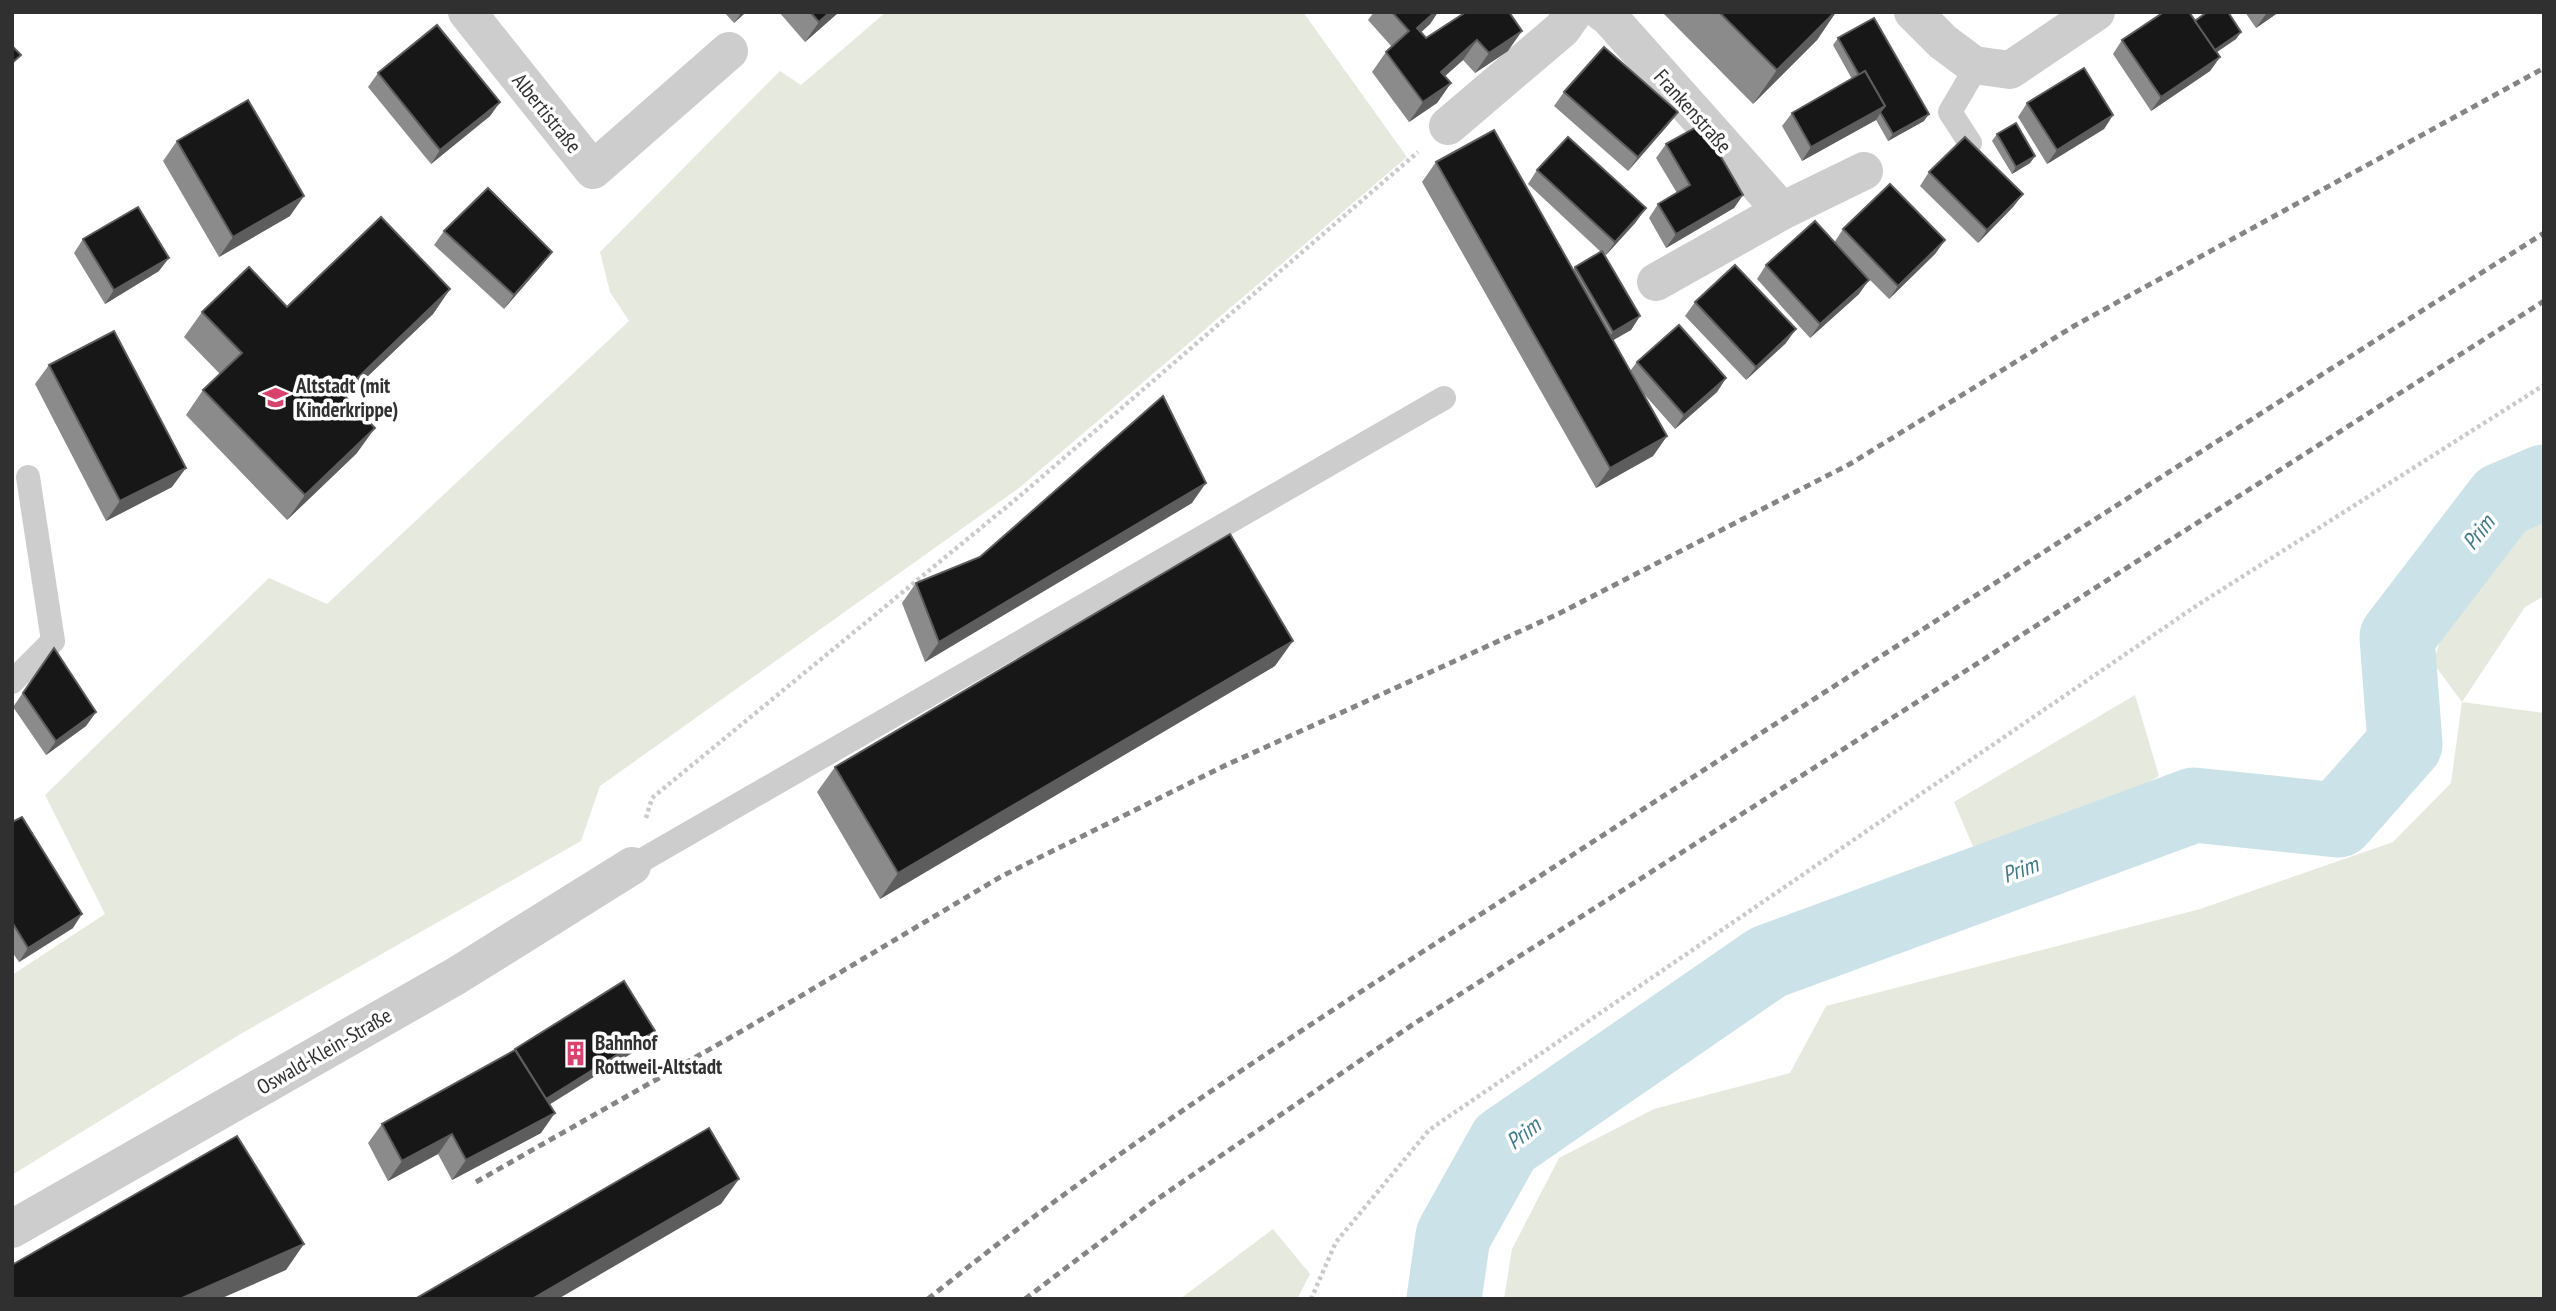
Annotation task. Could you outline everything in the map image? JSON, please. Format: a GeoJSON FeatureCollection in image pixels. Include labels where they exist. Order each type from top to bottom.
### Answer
{"type":"FeatureCollection","features":[{"type":"Feature","properties":{"kind":"street","name":"Albertistraße"},"geometry":{"type":"LineString","coordinates":[[467,12],[593,170],[729,51]]}},
{"type":"Feature","properties":{"kind":"street"},"geometry":{"type":"LineString","coordinates":[[1448,126],[1562,29],[1574,12]]}},
{"type":"Feature","properties":{"kind":"street","name":"Frankenstraße"},"geometry":{"type":"LineString","coordinates":[[1602,12],[1782,211]]}},
{"type":"Feature","properties":{"kind":"street"},"geometry":{"type":"LineString","coordinates":[[1913,12],[1943,42],[1974,65],[2010,70],[2096,12]]}},
{"type":"Feature","properties":{"kind":"street"},"geometry":{"type":"LineString","coordinates":[[1656,282],[1782,211],[1864,171]]}},
{"type":"Feature","properties":{"kind":"street","name":"Oswald-Klein-Straße"},"geometry":{"type":"LineString","coordinates":[[12,1229],[456,976],[632,866]]}},
{"type":"Feature","properties":{"kind":"lane"},"geometry":{"type":"LineString","coordinates":[[1970,143],[1950,112],[1971,76]]}},
{"type":"Feature","properties":{"kind":"lane"},"geometry":{"type":"LineString","coordinates":[[632,866],[1444,398]]}},
{"type":"Feature","properties":{"kind":"lane"},"geometry":{"type":"LineString","coordinates":[[12,682],[53,641],[28,477]]}},
{"type":"Feature","properties":{"kind":"path"},"geometry":{"type":"LineString","coordinates":[[632,866],[652,798],[1021,495],[1448,126]]}},
{"type":"Feature","properties":{"kind":"path"},"geometry":{"type":"LineString","coordinates":[[1311,1299],[1336,1242],[1429,1130],[2196,606],[2544,385]]}},
{"type":"Feature","properties":{"kind":"shaded area"},"geometry":{"type":"Polygon","coordinates":[[[886,12],[1303,12],[1407,157],[1019,488],[600,786],[581,841],[237,1036],[12,1175],[12,975],[105,914],[45,795],[269,578],[327,604],[629,321],[610,292],[600,252],[780,71],[801,85],[886,12]]]}},
{"type":"Feature","properties":{"kind":"shaded area"},"geometry":{"type":"Polygon","coordinates":[[[2544,516],[2544,596],[2525,607],[2462,702],[2433,663],[2456,590],[2522,526],[2544,516]]]}},
{"type":"Feature","properties":{"kind":"shaded area"},"geometry":{"type":"Polygon","coordinates":[[[2135,695],[2159,776],[2060,835],[1974,849],[1954,802],[2135,695]]]}},
{"type":"Feature","properties":{"kind":"shaded area"},"geometry":{"type":"Polygon","coordinates":[[[2462,702],[2544,713],[2544,1299],[1504,1299],[1512,1249],[1559,1158],[1654,1109],[1790,1073],[1826,1006],[2200,909],[2393,842],[2451,783],[2462,702]]]}},
{"type":"Feature","properties":{"kind":"shaded area"},"geometry":{"type":"Polygon","coordinates":[[[1273,1229],[1310,1274],[1297,1299],[1180,1299],[1273,1229]]]}},
{"type":"Feature","properties":{"kind":"building"},"geometry":{"type":"Polygon","coordinates":[[[810,12],[830,12],[819,22],[810,12]]]}},
{"type":"Feature","properties":{"kind":"building"},"geometry":{"type":"Polygon","coordinates":[[[1392,12],[1435,12],[1417,28],[1426,38],[1466,12],[1509,12],[1522,31],[1489,53],[1477,40],[1441,72],[1451,83],[1423,102],[1386,52],[1409,31],[1392,12]]]}},
{"type":"Feature","properties":{"kind":"building"},"geometry":{"type":"Polygon","coordinates":[[[1719,12],[1835,12],[1777,70],[1719,12]]]}},
{"type":"Feature","properties":{"kind":"building"},"geometry":{"type":"Polygon","coordinates":[[[2164,12],[2189,12],[2220,57],[2161,97],[2122,40],[2164,12]]]}},
{"type":"Feature","properties":{"kind":"building"},"geometry":{"type":"Polygon","coordinates":[[[2207,12],[2228,12],[2241,32],[2215,50],[2195,21],[2207,12]]]}},
{"type":"Feature","properties":{"kind":"building"},"geometry":{"type":"Polygon","coordinates":[[[1874,18],[1929,114],[1893,134],[1880,112],[1885,106],[1865,71],[1859,75],[1838,38],[1874,18]]]}},
{"type":"Feature","properties":{"kind":"building"},"geometry":{"type":"Polygon","coordinates":[[[437,25],[500,102],[440,150],[378,73],[437,25]]]}},
{"type":"Feature","properties":{"kind":"building"},"geometry":{"type":"Polygon","coordinates":[[[12,46],[21,55],[12,63],[12,46]]]}},
{"type":"Feature","properties":{"kind":"building"},"geometry":{"type":"Polygon","coordinates":[[[1604,47],[1678,112],[1638,157],[1564,92],[1604,47]]]}},
{"type":"Feature","properties":{"kind":"building"},"geometry":{"type":"Polygon","coordinates":[[[2084,68],[2113,115],[2057,150],[2027,103],[2084,68]]]}},
{"type":"Feature","properties":{"kind":"building"},"geometry":{"type":"Polygon","coordinates":[[[1865,71],[1885,106],[1811,147],[1792,113],[1865,71]]]}},
{"type":"Feature","properties":{"kind":"building"},"geometry":{"type":"Polygon","coordinates":[[[248,100],[304,196],[233,237],[177,141],[248,100]]]}},
{"type":"Feature","properties":{"kind":"building"},"geometry":{"type":"Polygon","coordinates":[[[2016,123],[2035,156],[2016,167],[1997,134],[2016,123]]]}},
{"type":"Feature","properties":{"kind":"building"},"geometry":{"type":"Polygon","coordinates":[[[1702,124],[1743,195],[1676,234],[1658,204],[1690,185],[1666,144],[1702,124]]]}},
{"type":"Feature","properties":{"kind":"building"},"geometry":{"type":"Polygon","coordinates":[[[1494,130],[1667,436],[1610,468],[1436,162],[1494,130]]]}},
{"type":"Feature","properties":{"kind":"building"},"geometry":{"type":"Polygon","coordinates":[[[1568,137],[1646,208],[1615,242],[1537,170],[1568,137]]]}},
{"type":"Feature","properties":{"kind":"building"},"geometry":{"type":"Polygon","coordinates":[[[1965,137],[2023,194],[1987,230],[1929,172],[1965,137]]]}},
{"type":"Feature","properties":{"kind":"building"},"geometry":{"type":"Polygon","coordinates":[[[1890,184],[1945,240],[1898,286],[1843,229],[1890,184]]]}},
{"type":"Feature","properties":{"kind":"building"},"geometry":{"type":"Polygon","coordinates":[[[488,188],[552,252],[514,295],[444,231],[488,188]]]}},
{"type":"Feature","properties":{"kind":"building"},"geometry":{"type":"Polygon","coordinates":[[[138,207],[169,258],[114,290],[83,239],[138,207]]]}},
{"type":"Feature","properties":{"kind":"building","name":"Altstadt (mit Kinderkrippe)"},"geometry":{"type":"Polygon","coordinates":[[[381,217],[450,289],[342,393],[375,428],[305,495],[203,390],[242,353],[202,312],[249,267],[287,307],[381,217]]]}},
{"type":"Feature","properties":{"kind":"building"},"geometry":{"type":"Polygon","coordinates":[[[1815,221],[1869,280],[1820,324],[1766,265],[1815,221]]]}},
{"type":"Feature","properties":{"kind":"building"},"geometry":{"type":"Polygon","coordinates":[[[1602,251],[1640,316],[1613,332],[1575,267],[1602,251]]]}},
{"type":"Feature","properties":{"kind":"building"},"geometry":{"type":"Polygon","coordinates":[[[1735,265],[1796,329],[1756,367],[1695,302],[1735,265]]]}},
{"type":"Feature","properties":{"kind":"building"},"geometry":{"type":"Polygon","coordinates":[[[1679,325],[1726,378],[1684,415],[1637,362],[1679,325]]]}},
{"type":"Feature","properties":{"kind":"building"},"geometry":{"type":"Polygon","coordinates":[[[114,331],[186,468],[120,501],[49,365],[114,331]]]}},
{"type":"Feature","properties":{"kind":"building"},"geometry":{"type":"Polygon","coordinates":[[[1163,396],[1206,483],[939,642],[916,583],[980,557],[1163,396]]]}},
{"type":"Feature","properties":{"kind":"building"},"geometry":{"type":"Polygon","coordinates":[[[1230,534],[1293,641],[898,873],[835,767],[1230,534]]]}},
{"type":"Feature","properties":{"kind":"building"},"geometry":{"type":"Polygon","coordinates":[[[54,648],[96,712],[56,741],[23,693],[54,648]]]}},
{"type":"Feature","properties":{"kind":"building"},"geometry":{"type":"Polygon","coordinates":[[[22,817],[82,914],[28,948],[12,922],[12,822],[22,817]]]}},
{"type":"Feature","properties":{"kind":"building","name":"Bahnhof Rottweil-Altstadt"},"geometry":{"type":"Polygon","coordinates":[[[624,981],[655,1031],[546,1099],[515,1049],[624,981]]]}},
{"type":"Feature","properties":{"kind":"building"},"geometry":{"type":"Polygon","coordinates":[[[515,1050],[555,1113],[466,1160],[452,1134],[402,1161],[382,1124],[515,1050]]]}},
{"type":"Feature","properties":{"kind":"building"},"geometry":{"type":"Polygon","coordinates":[[[709,1128],[739,1179],[532,1299],[415,1299],[709,1128]]]}},
{"type":"Feature","properties":{"kind":"building"},"geometry":{"type":"Polygon","coordinates":[[[237,1136],[304,1244],[180,1299],[12,1299],[12,1265],[237,1136]]]}},
{"type":"Feature","properties":{"kind":"waterway","name":"Prim"},"geometry":{"type":"LineString","coordinates":[[1444,1299],[1453,1236],[1505,1143],[1768,962],[2194,805],[2338,820],[2405,744],[2397,637],[2502,500],[2544,482]]}},
{"type":"Feature","properties":{"kind":"railway"},"geometry":{"type":"LineString","coordinates":[[476,1182],[747,1028],[1002,876],[1224,766],[1558,614],[1850,464],[2074,326],[2544,68]]}},
{"type":"Feature","properties":{"kind":"railway"},"geometry":{"type":"LineString","coordinates":[[928,1299],[1005,1238],[1246,1067],[1818,696],[2544,233]]}},
{"type":"Feature","properties":{"kind":"railway"},"geometry":{"type":"LineString","coordinates":[[1025,1299],[1156,1200],[1415,1023],[2544,301]]}},
{"type":"Feature","properties":{"kind":"place","name":"Altstadt (mit Kinderkrippe)"},"geometry":{"type":"Point","coordinates":[276,397]}},
{"type":"Feature","properties":{"kind":"place","name":"Bahnhof Rottweil-Altstadt"},"geometry":{"type":"Point","coordinates":[575,1054]}}]}
